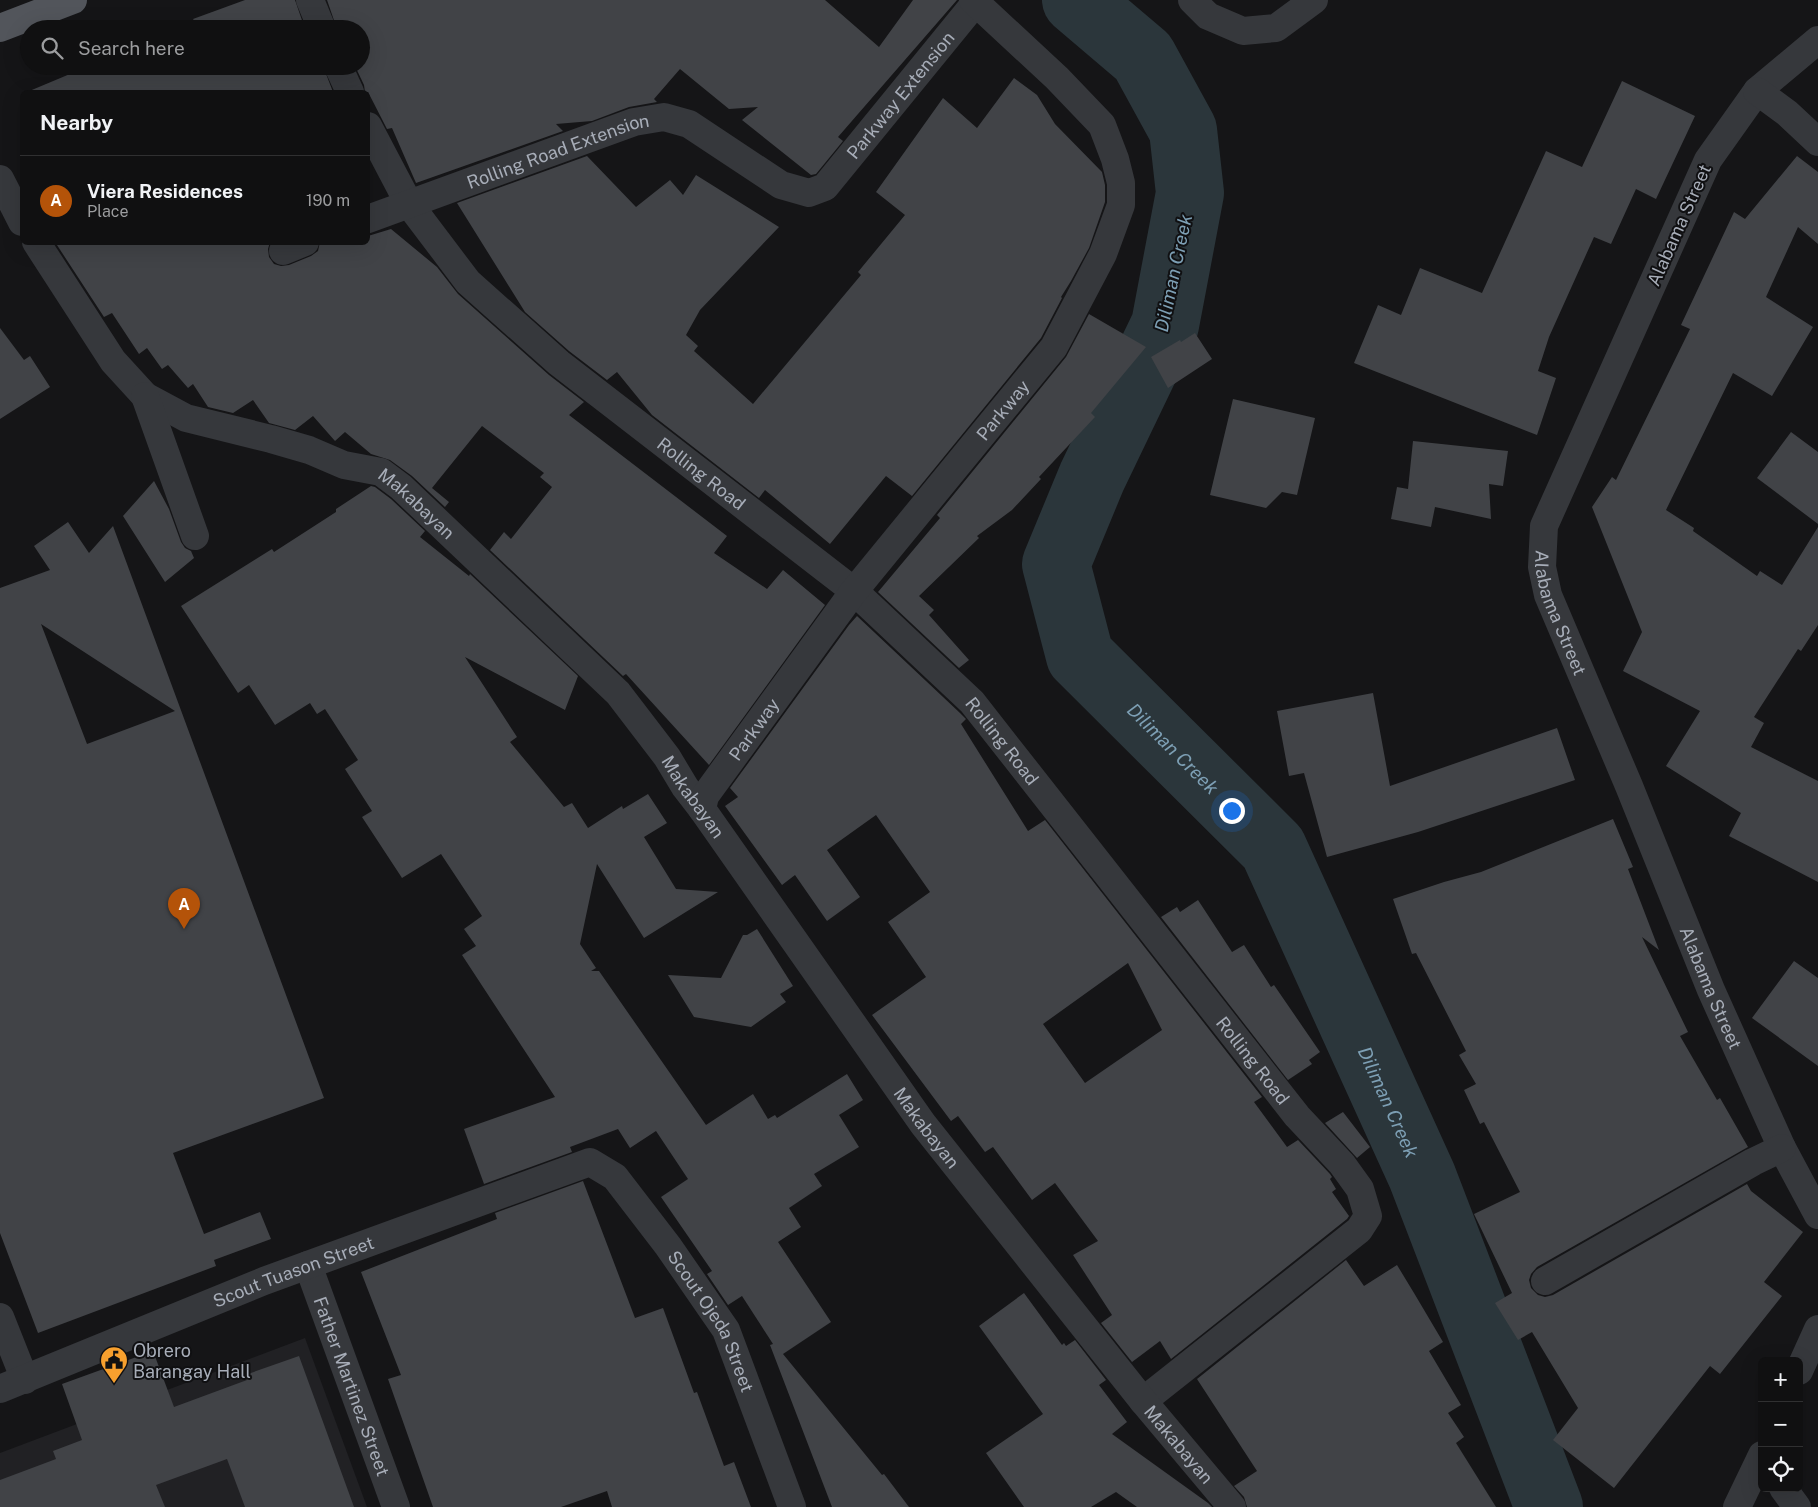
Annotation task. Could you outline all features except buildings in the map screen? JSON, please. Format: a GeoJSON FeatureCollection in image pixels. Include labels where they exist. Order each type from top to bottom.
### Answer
{"type":"FeatureCollection","features":[{"type":"Feature","properties":{"kind":"main road"},"geometry":{"type":"LineString","coordinates":[[20,20],[71,0]]}},
{"type":"Feature","properties":{"kind":"main road"},"geometry":{"type":"LineString","coordinates":[[0,28],[20,20]]}},
{"type":"Feature","properties":{"kind":"street"},"geometry":{"type":"LineString","coordinates":[[310,0],[318,20]]}},
{"type":"Feature","properties":{"kind":"street"},"geometry":{"type":"LineString","coordinates":[[1192,0],[1208,16],[1243,31],[1276,28],[1314,0]]}},
{"type":"Feature","properties":{"kind":"street","name":"Parkway Extension"},"geometry":{"type":"LineString","coordinates":[[826,188],[975,1]]}},
{"type":"Feature","properties":{"kind":"street","name":"Parkway"},"geometry":{"type":"LineString","coordinates":[[702,809],[705,796],[854,591],[1054,347],[1103,254],[1121,204],[1121,182],[1115,159],[1102,125],[1057,78],[975,1]]}},
{"type":"Feature","properties":{"kind":"street","name":"Alabama Street"},"geometry":{"type":"LineString","coordinates":[[1818,40],[1757,90],[1708,160],[1544,526],[1542,567],[1548,595],[1629,786],[1711,990],[1782,1148],[1818,1215]]}},
{"type":"Feature","properties":{"kind":"street"},"geometry":{"type":"LineString","coordinates":[[342,75],[349,90]]}},
{"type":"Feature","properties":{"kind":"street"},"geometry":{"type":"LineString","coordinates":[[1757,90],[1787,113],[1818,142]]}},
{"type":"Feature","properties":{"kind":"street","name":"Rolling Road Extension"},"geometry":{"type":"LineString","coordinates":[[370,218],[634,122],[664,117],[689,124],[782,185],[809,193],[826,188]]}},
{"type":"Feature","properties":{"kind":"street","name":"Rolling Road"},"geometry":{"type":"LineString","coordinates":[[370,130],[409,204],[468,282],[559,363],[854,591],[972,702],[1297,1116],[1342,1164],[1360,1189],[1368,1216],[1359,1230],[1142,1400]]}},
{"type":"Feature","properties":{"kind":"street"},"geometry":{"type":"LineString","coordinates":[[0,179],[20,218]]}},
{"type":"Feature","properties":{"kind":"street","name":"Makabayan"},"geometry":{"type":"LineString","coordinates":[[38,245],[113,361],[145,396],[186,418],[309,450],[344,465],[381,472],[394,482],[618,693],[667,757],[685,787],[923,1124],[1142,1400],[1232,1507]]}},
{"type":"Feature","properties":{"kind":"street"},"geometry":{"type":"LineString","coordinates":[[145,396],[195,536]]}},
{"type":"Feature","properties":{"kind":"street"},"geometry":{"type":"LineString","coordinates":[[1545,1281],[1753,1162],[1782,1148]]}},
{"type":"Feature","properties":{"kind":"street","name":"Scout Tuason Street"},"geometry":{"type":"LineString","coordinates":[[12,1385],[264,1281],[590,1162]]}},
{"type":"Feature","properties":{"kind":"street","name":"Scout Ojeda Street"},"geometry":{"type":"LineString","coordinates":[[590,1162],[615,1177],[668,1246],[726,1330],[792,1507]]}},
{"type":"Feature","properties":{"kind":"street","name":"Father Martinez Street"},"geometry":{"type":"LineString","coordinates":[[308,1265],[396,1507]]}},
{"type":"Feature","properties":{"kind":"street"},"geometry":{"type":"LineString","coordinates":[[0,1317],[12,1385]]}},
{"type":"Feature","properties":{"kind":"street"},"geometry":{"type":"LineString","coordinates":[[1803,1362],[1818,1329]]}},
{"type":"Feature","properties":{"kind":"street"},"geometry":{"type":"LineString","coordinates":[[1737,1507],[1758,1462]]}},
{"type":"Feature","properties":{"kind":"street"},"geometry":{"type":"LineString","coordinates":[[1786,1492],[1796,1507]]}},
{"type":"Feature","properties":{"kind":"shaded area"},"geometry":{"type":"Polygon","coordinates":[[[305,1338],[367,1507],[0,1507],[0,1453],[305,1338]]]}},
{"type":"Feature","properties":{"kind":"waterway","name":"Diliman Creek"},"geometry":{"type":"LineString","coordinates":[[1076,0],[1143,57],[1183,130],[1190,193],[1165,325],[1092,477],[1056,564],[1080,656],[1273,848],[1422,1176],[1549,1507]]}},
{"type":"Feature","properties":{"kind":"place","name":"Viera Residences"},"geometry":{"type":"Point","coordinates":[184,929]}},
{"type":"Feature","properties":{"kind":"place","name":"Obrero Barangay Hall"},"geometry":{"type":"Point","coordinates":[114,1384]}}]}
